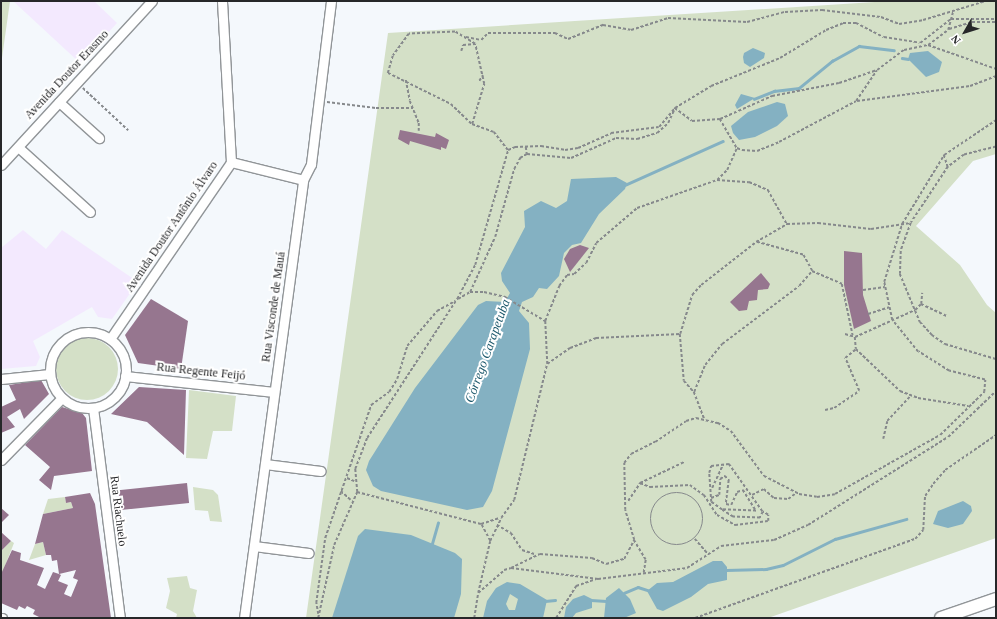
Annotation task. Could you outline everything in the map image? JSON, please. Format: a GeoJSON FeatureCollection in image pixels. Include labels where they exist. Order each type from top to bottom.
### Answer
{"type":"FeatureCollection","features":[{"type":"Feature","properties":{"kind":"main road"},"geometry":{"type":"LineString","coordinates":[[948,617],[996,599]]}},
{"type":"Feature","properties":{"kind":"street","name":"Avenida Doutor Erasmo"},"geometry":{"type":"LineString","coordinates":[[1,165],[152,1]]}},
{"type":"Feature","properties":{"kind":"street","name":"Avenida Doutor Antônio Álvaro"},"geometry":{"type":"LineString","coordinates":[[110,339],[232,162],[222,1]]}},
{"type":"Feature","properties":{"kind":"street","name":"Rua Visconde de Mauá"},"geometry":{"type":"LineString","coordinates":[[244,618],[303,180],[311,164],[332,1]]}},
{"type":"Feature","properties":{"kind":"street"},"geometry":{"type":"LineString","coordinates":[[59,102],[98,138]]}},
{"type":"Feature","properties":{"kind":"street"},"geometry":{"type":"LineString","coordinates":[[18,147],[90,212]]}},
{"type":"Feature","properties":{"kind":"street"},"geometry":{"type":"LineString","coordinates":[[232,162],[303,180]]}},
{"type":"Feature","properties":{"kind":"street"},"geometry":{"type":"LineString","coordinates":[[91,332],[110,339],[123,354],[125,376],[112,399],[93,408],[77,407],[62,398],[54,388],[50,374],[52,354],[68,337],[91,332]]}},
{"type":"Feature","properties":{"kind":"street"},"geometry":{"type":"LineString","coordinates":[[1,379],[50,374]]}},
{"type":"Feature","properties":{"kind":"street","name":"Rua Regente Feijó"},"geometry":{"type":"LineString","coordinates":[[125,376],[274,392]]}},
{"type":"Feature","properties":{"kind":"street"},"geometry":{"type":"LineString","coordinates":[[1,460],[62,398]]}},
{"type":"Feature","properties":{"kind":"street","name":"Rua Riachuelo"},"geometry":{"type":"LineString","coordinates":[[93,408],[120,618]]}},
{"type":"Feature","properties":{"kind":"street"},"geometry":{"type":"LineString","coordinates":[[265,464],[320,471]]}},
{"type":"Feature","properties":{"kind":"street"},"geometry":{"type":"LineString","coordinates":[[254,546],[309,553]]}},
{"type":"Feature","properties":{"kind":"path"},"geometry":{"type":"LineString","coordinates":[[508,150],[494,132],[472,124],[451,104],[406,80],[388,73],[393,56],[409,34],[455,32],[466,37],[481,40],[488,33],[555,33],[568,39],[603,25],[631,30],[668,18],[748,22],[785,12],[822,10],[881,17],[899,24],[953,11],[986,1]]}},
{"type":"Feature","properties":{"kind":"path"},"geometry":{"type":"LineString","coordinates":[[948,30],[953,11]]}},
{"type":"Feature","properties":{"kind":"path"},"geometry":{"type":"LineString","coordinates":[[508,150],[526,146],[565,150],[578,148],[611,134],[659,126],[675,108],[711,86],[780,58],[826,30],[843,23],[856,23],[884,37],[920,43],[951,20],[996,19]]}},
{"type":"Feature","properties":{"kind":"path"},"geometry":{"type":"LineString","coordinates":[[856,101],[877,70],[904,50],[928,45],[948,30],[972,22],[996,22]]}},
{"type":"Feature","properties":{"kind":"path"},"geometry":{"type":"LineString","coordinates":[[466,37],[475,44],[483,74],[484,84],[472,124]]}},
{"type":"Feature","properties":{"kind":"path"},"geometry":{"type":"LineString","coordinates":[[461,51],[463,45],[475,44]]}},
{"type":"Feature","properties":{"kind":"path"},"geometry":{"type":"LineString","coordinates":[[928,45],[996,69]]}},
{"type":"Feature","properties":{"kind":"path"},"geometry":{"type":"LineString","coordinates":[[675,108],[692,121],[720,119],[772,96],[839,83],[864,72],[877,70]]}},
{"type":"Feature","properties":{"kind":"path"},"geometry":{"type":"LineString","coordinates":[[479,81],[483,74]]}},
{"type":"Feature","properties":{"kind":"path"},"geometry":{"type":"LineString","coordinates":[[720,119],[737,148],[750,153],[757,151],[856,101],[970,86],[996,76]]}},
{"type":"Feature","properties":{"kind":"path"},"geometry":{"type":"LineString","coordinates":[[406,80],[413,108],[419,123],[419,131]]}},
{"type":"Feature","properties":{"kind":"path"},"geometry":{"type":"LineString","coordinates":[[77,82],[128,130]]}},
{"type":"Feature","properties":{"kind":"path"},"geometry":{"type":"LineString","coordinates":[[319,101],[376,108],[413,108]]}},
{"type":"Feature","properties":{"kind":"path"},"geometry":{"type":"LineString","coordinates":[[470,292],[495,237],[514,169],[520,158],[527,154],[571,158],[616,138],[637,139],[657,133],[668,123],[675,108]]}},
{"type":"Feature","properties":{"kind":"path"},"geometry":{"type":"LineString","coordinates":[[644,573],[646,560],[634,540],[627,519],[624,464],[631,454],[656,442],[686,421],[705,420],[731,431],[757,469],[796,493],[817,497],[835,494],[940,435],[984,392],[985,380],[949,371],[918,352],[892,320],[884,282],[902,224],[944,156],[996,120]]}},
{"type":"Feature","properties":{"kind":"path"},"geometry":{"type":"LineString","coordinates":[[526,146],[527,154]]}},
{"type":"Feature","properties":{"kind":"path"},"geometry":{"type":"LineString","coordinates":[[996,147],[964,155],[948,167],[911,223],[901,251],[900,274],[920,322],[944,344],[996,359]]}},
{"type":"Feature","properties":{"kind":"path"},"geometry":{"type":"LineString","coordinates":[[717,180],[727,170],[737,148]]}},
{"type":"Feature","properties":{"kind":"path"},"geometry":{"type":"LineString","coordinates":[[357,492],[354,481],[354,469],[367,438],[457,300],[475,265],[508,150]]}},
{"type":"Feature","properties":{"kind":"path"},"geometry":{"type":"LineString","coordinates":[[944,156],[948,167]]}},
{"type":"Feature","properties":{"kind":"path"},"geometry":{"type":"LineString","coordinates":[[473,618],[490,541],[501,518],[514,500],[547,364],[545,322],[559,286],[567,275],[574,274],[586,263],[596,244],[637,208],[717,180],[749,182],[768,190],[787,224]]}},
{"type":"Feature","properties":{"kind":"path"},"geometry":{"type":"LineString","coordinates":[[705,420],[694,392],[684,381],[680,334],[692,295],[756,242],[787,224],[818,223],[871,229],[911,223]]}},
{"type":"Feature","properties":{"kind":"path"},"geometry":{"type":"LineString","coordinates":[[756,242],[803,255],[812,271],[842,284],[856,349],[880,374],[911,395],[946,404],[968,406]]}},
{"type":"Feature","properties":{"kind":"path"},"geometry":{"type":"LineString","coordinates":[[694,392],[705,365],[722,344],[799,286],[812,271]]}},
{"type":"Feature","properties":{"kind":"path"},"geometry":{"type":"LineString","coordinates":[[863,290],[885,287]]}},
{"type":"Feature","properties":{"kind":"path"},"geometry":{"type":"LineString","coordinates":[[319,617],[316,603],[322,554],[341,491],[371,406],[389,392],[396,379],[407,346],[437,311],[470,292],[484,292],[505,297],[523,306],[545,322]]}},
{"type":"Feature","properties":{"kind":"path"},"geometry":{"type":"LineString","coordinates":[[844,334],[854,336],[915,310],[921,304],[922,293]]}},
{"type":"Feature","properties":{"kind":"path"},"geometry":{"type":"LineString","coordinates":[[921,304],[947,316]]}},
{"type":"Feature","properties":{"kind":"path"},"geometry":{"type":"LineString","coordinates":[[868,314],[889,307]]}},
{"type":"Feature","properties":{"kind":"path"},"geometry":{"type":"LineString","coordinates":[[547,364],[570,348],[596,338],[680,334]]}},
{"type":"Feature","properties":{"kind":"path"},"geometry":{"type":"LineString","coordinates":[[826,410],[834,408],[859,391],[846,358],[856,349]]}},
{"type":"Feature","properties":{"kind":"path"},"geometry":{"type":"LineString","coordinates":[[556,618],[576,586],[598,579],[687,568],[721,546],[774,540],[808,525],[948,437],[996,391]]}},
{"type":"Feature","properties":{"kind":"path"},"geometry":{"type":"LineString","coordinates":[[883,439],[887,421],[911,395]]}},
{"type":"Feature","properties":{"kind":"path"},"geometry":{"type":"LineString","coordinates":[[695,618],[915,538],[923,530],[925,496],[933,484],[945,470],[996,435]]}},
{"type":"Feature","properties":{"kind":"path"},"geometry":{"type":"LineString","coordinates":[[627,503],[640,483],[684,462]]}},
{"type":"Feature","properties":{"kind":"path"},"geometry":{"type":"LineString","coordinates":[[723,464],[712,488],[711,502],[733,517],[760,518],[763,512]]}},
{"type":"Feature","properties":{"kind":"path"},"geometry":{"type":"LineString","coordinates":[[640,483],[650,487],[690,485],[704,495],[717,516],[735,525],[768,521],[768,515],[763,512],[729,464],[711,466],[708,472],[712,488]]}},
{"type":"Feature","properties":{"kind":"path"},"geometry":{"type":"LineString","coordinates":[[711,498],[719,496],[720,479],[725,476],[729,480],[726,504],[731,505],[737,492],[743,490],[756,508],[752,512],[722,510]]}},
{"type":"Feature","properties":{"kind":"path"},"geometry":{"type":"LineString","coordinates":[[346,478],[354,481]]}},
{"type":"Feature","properties":{"kind":"path"},"geometry":{"type":"LineString","coordinates":[[751,495],[764,489],[774,498],[784,500],[796,493]]}},
{"type":"Feature","properties":{"kind":"path"},"geometry":{"type":"LineString","coordinates":[[341,491],[351,500]]}},
{"type":"Feature","properties":{"kind":"path"},"geometry":{"type":"LineString","coordinates":[[319,617],[334,545],[351,500],[357,492]]}},
{"type":"Feature","properties":{"kind":"path"},"geometry":{"type":"LineString","coordinates":[[357,492],[481,524],[501,518]]}},
{"type":"Feature","properties":{"kind":"path"},"geometry":{"type":"LineString","coordinates":[[678,494],[696,502],[702,520],[695,538],[688,543],[672,545],[658,537],[651,522],[654,507],[659,500],[678,494]]}},
{"type":"Feature","properties":{"kind":"path"},"geometry":{"type":"LineString","coordinates":[[481,524],[490,541]]}},
{"type":"Feature","properties":{"kind":"path"},"geometry":{"type":"LineString","coordinates":[[497,525],[510,533],[522,550],[534,554],[592,558],[606,564],[619,562],[629,553],[634,540]]}},
{"type":"Feature","properties":{"kind":"path"},"geometry":{"type":"LineString","coordinates":[[695,538],[708,554]]}},
{"type":"Feature","properties":{"kind":"path"},"geometry":{"type":"LineString","coordinates":[[478,593],[504,570],[511,568],[534,554]]}},
{"type":"Feature","properties":{"kind":"path"},"geometry":{"type":"LineString","coordinates":[[511,568],[598,579]]}},
{"type":"Feature","properties":{"kind":"shaded area"},"geometry":{"type":"Polygon","coordinates":[[[13,1],[94,1],[117,23],[80,63],[13,1]]]}},
{"type":"Feature","properties":{"kind":"shaded area"},"geometry":{"type":"Polygon","coordinates":[[[23,230],[46,249],[62,230],[138,282],[112,319],[98,317],[92,307],[33,341],[40,357],[36,366],[1,369],[1,248],[23,230]]]}},
{"type":"Feature","properties":{"kind":"green space"},"geometry":{"type":"Polygon","coordinates":[[[1,1],[10,1],[1,65],[1,1]]]}},
{"type":"Feature","properties":{"kind":"green space"},"geometry":{"type":"Polygon","coordinates":[[[890,1],[996,1],[996,154],[973,161],[916,226],[960,265],[987,305],[996,313],[996,538],[768,618],[306,618],[388,33],[890,1]]]}},
{"type":"Feature","properties":{"kind":"green space"},"geometry":{"type":"Polygon","coordinates":[[[81,338],[93,338],[109,347],[116,357],[118,369],[116,381],[109,391],[93,400],[81,400],[70,395],[61,386],[56,375],[56,363],[61,352],[70,343],[81,338]]]}},
{"type":"Feature","properties":{"kind":"green space"},"geometry":{"type":"Polygon","coordinates":[[[189,390],[236,396],[232,431],[213,431],[207,459],[186,458],[189,390]]]}},
{"type":"Feature","properties":{"kind":"green space"},"geometry":{"type":"Polygon","coordinates":[[[193,487],[213,490],[218,495],[222,522],[210,521],[208,511],[195,510],[193,487]]]}},
{"type":"Feature","properties":{"kind":"green space"},"geometry":{"type":"Polygon","coordinates":[[[65,497],[66,503],[71,502],[73,508],[43,514],[48,499],[65,497]]]}},
{"type":"Feature","properties":{"kind":"green space"},"geometry":{"type":"Polygon","coordinates":[[[11,541],[14,543],[1,576],[1,551],[11,541]]]}},
{"type":"Feature","properties":{"kind":"green space"},"geometry":{"type":"Polygon","coordinates":[[[43,542],[46,555],[29,560],[35,544],[43,542]]]}},
{"type":"Feature","properties":{"kind":"green space"},"geometry":{"type":"Polygon","coordinates":[[[187,576],[190,588],[197,590],[193,611],[197,618],[176,618],[177,614],[166,608],[170,591],[167,578],[187,576]]]}},
{"type":"Feature","properties":{"kind":"water"},"geometry":{"type":"Polygon","coordinates":[[[753,48],[765,53],[764,58],[750,67],[744,63],[743,57],[744,53],[753,48]]]}},
{"type":"Feature","properties":{"kind":"water"},"geometry":{"type":"Polygon","coordinates":[[[928,51],[942,62],[939,72],[926,77],[908,59],[910,53],[928,51]]]}},
{"type":"Feature","properties":{"kind":"water"},"geometry":{"type":"Polygon","coordinates":[[[741,94],[755,98],[737,109],[735,105],[741,94]]]}},
{"type":"Feature","properties":{"kind":"water"},"geometry":{"type":"Polygon","coordinates":[[[777,102],[785,104],[788,116],[777,126],[755,137],[739,140],[733,133],[731,126],[748,112],[777,102]]]}},
{"type":"Feature","properties":{"kind":"water"},"geometry":{"type":"Polygon","coordinates":[[[616,177],[627,183],[625,189],[599,214],[581,243],[572,245],[564,253],[559,276],[547,289],[539,288],[533,297],[522,302],[519,311],[529,323],[530,349],[492,491],[483,507],[467,510],[381,491],[373,486],[366,470],[369,461],[415,388],[478,305],[486,301],[505,302],[510,293],[502,281],[501,273],[525,227],[524,211],[541,201],[556,208],[567,201],[571,179],[616,177]]]}},
{"type":"Feature","properties":{"kind":"water"},"geometry":{"type":"Polygon","coordinates":[[[963,501],[971,506],[972,511],[963,524],[948,528],[933,524],[938,511],[963,501]]]}},
{"type":"Feature","properties":{"kind":"water"},"geometry":{"type":"Polygon","coordinates":[[[365,529],[411,535],[455,553],[462,559],[461,594],[454,618],[332,618],[358,536],[365,529]]]}},
{"type":"Feature","properties":{"kind":"water"},"geometry":{"type":"Polygon","coordinates":[[[713,561],[722,561],[727,567],[727,580],[708,584],[691,597],[663,611],[657,609],[647,591],[657,583],[673,582],[713,561]]]}},
{"type":"Feature","properties":{"kind":"water"},"geometry":{"type":"Polygon","coordinates":[[[507,582],[520,584],[547,600],[543,618],[483,618],[487,601],[496,588],[507,582]],[[510,594],[506,604],[509,610],[515,610],[518,599],[510,594]]]}},
{"type":"Feature","properties":{"kind":"water"},"geometry":{"type":"Polygon","coordinates":[[[619,588],[630,599],[636,613],[624,618],[604,618],[606,598],[619,588]]]}},
{"type":"Feature","properties":{"kind":"water"},"geometry":{"type":"Polygon","coordinates":[[[584,595],[592,599],[592,608],[576,613],[572,618],[564,618],[566,607],[573,599],[584,595]]]}},
{"type":"Feature","properties":{"kind":"building"},"geometry":{"type":"Polygon","coordinates":[[[400,130],[435,137],[436,133],[449,140],[446,149],[441,147],[441,150],[410,141],[409,145],[398,139],[400,130]]]}},
{"type":"Feature","properties":{"kind":"building"},"geometry":{"type":"Polygon","coordinates":[[[580,245],[589,248],[570,272],[564,259],[570,249],[580,245]]]}},
{"type":"Feature","properties":{"kind":"building"},"geometry":{"type":"Polygon","coordinates":[[[844,251],[862,253],[863,295],[871,321],[854,329],[844,285],[844,251]]]}},
{"type":"Feature","properties":{"kind":"building"},"geometry":{"type":"Polygon","coordinates":[[[761,273],[770,284],[768,289],[758,290],[757,300],[749,301],[747,310],[739,311],[730,302],[761,273]]]}},
{"type":"Feature","properties":{"kind":"building"},"geometry":{"type":"Polygon","coordinates":[[[151,299],[188,321],[181,369],[138,363],[125,335],[151,299]]]}},
{"type":"Feature","properties":{"kind":"building"},"geometry":{"type":"Polygon","coordinates":[[[41,380],[49,394],[24,419],[20,409],[7,417],[15,427],[1,433],[1,407],[16,400],[9,385],[41,380]]]}},
{"type":"Feature","properties":{"kind":"building"},"geometry":{"type":"Polygon","coordinates":[[[139,387],[186,390],[184,455],[147,422],[111,414],[139,387]]]}},
{"type":"Feature","properties":{"kind":"building"},"geometry":{"type":"Polygon","coordinates":[[[62,407],[82,413],[86,418],[92,471],[54,476],[51,490],[39,480],[50,467],[25,445],[62,407]]]}},
{"type":"Feature","properties":{"kind":"building"},"geometry":{"type":"Polygon","coordinates":[[[187,483],[189,503],[120,510],[118,490],[187,483]]]}},
{"type":"Feature","properties":{"kind":"building"},"geometry":{"type":"Polygon","coordinates":[[[90,493],[95,504],[111,618],[41,618],[33,614],[35,610],[27,606],[25,609],[19,606],[17,610],[1,603],[1,574],[12,550],[21,553],[20,560],[44,568],[37,585],[45,589],[53,572],[59,574],[57,560],[52,561],[51,555],[46,555],[43,542],[35,544],[43,514],[73,508],[71,502],[66,503],[65,497],[90,493]],[[76,570],[59,574],[61,575],[58,581],[68,585],[64,594],[71,597],[78,580],[73,578],[76,570]]]}},
{"type":"Feature","properties":{"kind":"building"},"geometry":{"type":"Polygon","coordinates":[[[1,508],[9,515],[1,523],[1,508]]]}},
{"type":"Feature","properties":{"kind":"building"},"geometry":{"type":"Polygon","coordinates":[[[1,532],[11,541],[1,551],[1,532]]]}},
{"type":"Feature","properties":{"kind":"waterway","name":"Córrego Carapetuba"},"geometry":{"type":"LineString","coordinates":[[754,99],[774,91],[799,88],[832,61],[859,46],[894,50]]}},
{"type":"Feature","properties":{"kind":"waterway","name":"Córrego Carapetuba"},"geometry":{"type":"LineString","coordinates":[[902,58],[908,59]]}},
{"type":"Feature","properties":{"kind":"waterway","name":"Córrego Carapetuba"},"geometry":{"type":"LineString","coordinates":[[625,185],[723,141]]}},
{"type":"Feature","properties":{"kind":"waterway"},"geometry":{"type":"LineString","coordinates":[[726,570],[766,569],[783,565],[835,539],[906,519]]}},
{"type":"Feature","properties":{"kind":"waterway","name":"Córrego Carapetuba"},"geometry":{"type":"LineString","coordinates":[[431,547],[438,523]]}},
{"type":"Feature","properties":{"kind":"waterway"},"geometry":{"type":"LineString","coordinates":[[624,593],[638,587],[650,591]]}},
{"type":"Feature","properties":{"kind":"waterway"},"geometry":{"type":"LineString","coordinates":[[545,601],[555,600]]}},
{"type":"Feature","properties":{"kind":"waterway"},"geometry":{"type":"LineString","coordinates":[[591,600],[606,601]]}}]}
